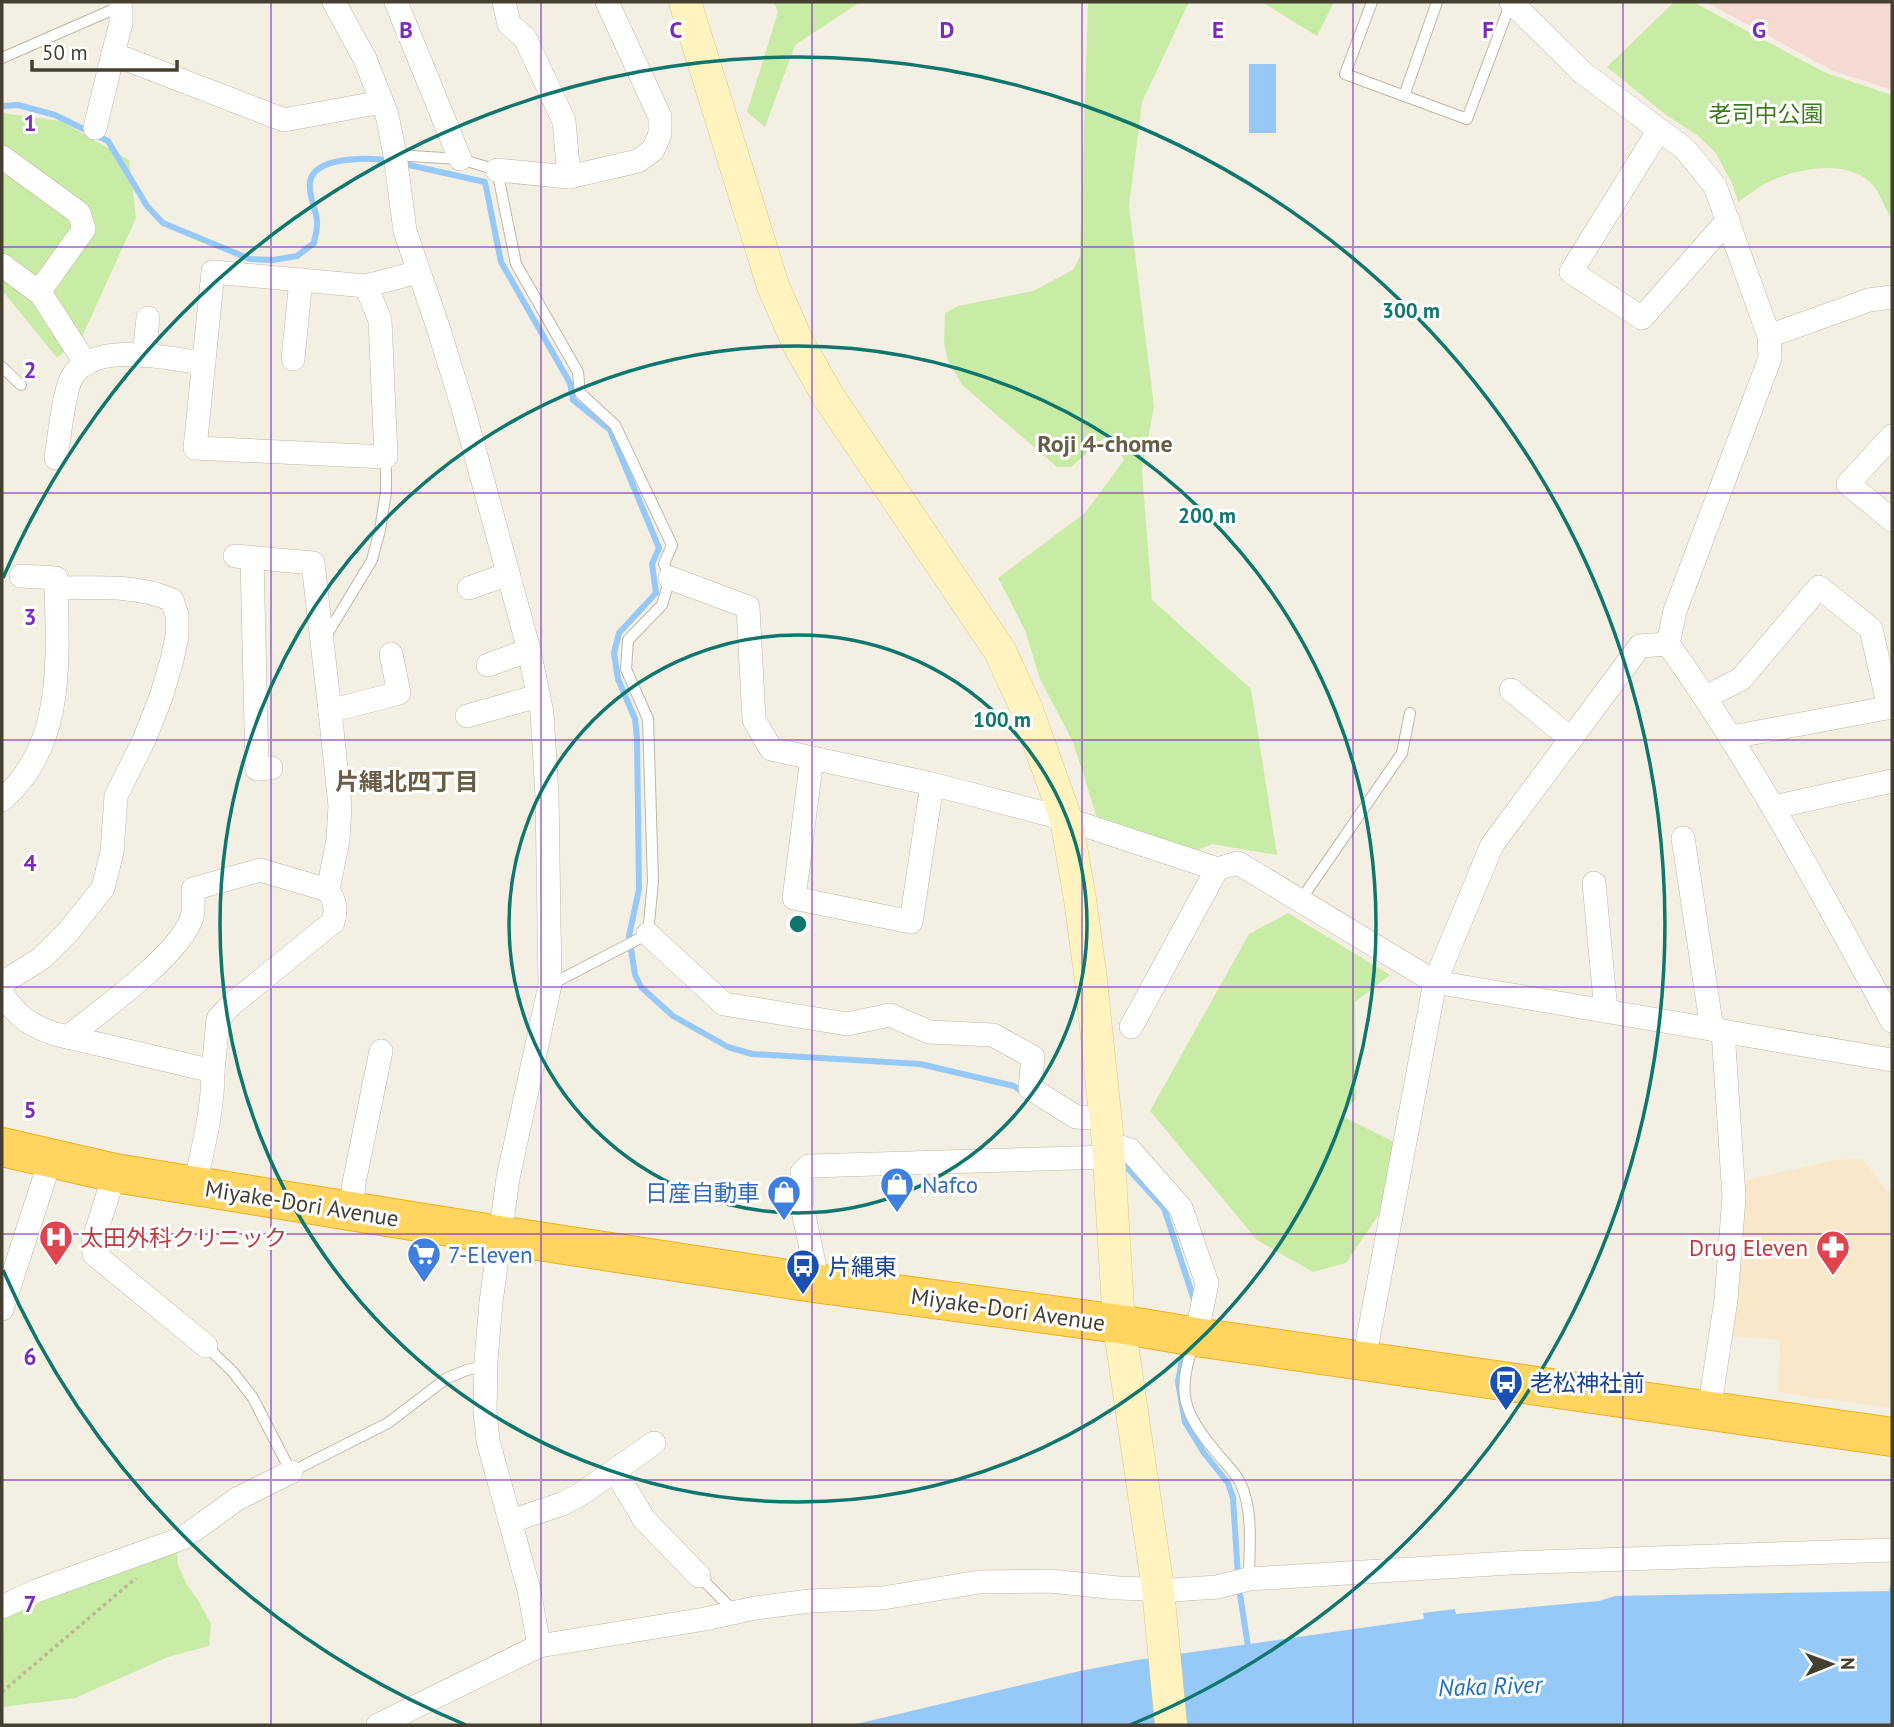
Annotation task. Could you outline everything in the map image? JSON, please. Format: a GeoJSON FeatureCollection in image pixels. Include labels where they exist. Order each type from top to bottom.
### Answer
{"type":"FeatureCollection","features":[{"type":"Feature","properties":{"kind":"highway","name":"Miyake-Dori Avenue"},"geometry":{"type":"LineString","coordinates":[[2,1147],[115,1173],[499,1235],[814,1283],[1119,1324],[1892,1437]]}},
{"type":"Feature","properties":{"kind":"street"},"geometry":{"type":"LineString","coordinates":[[334,2],[365,59],[382,102],[395,155],[405,231],[463,408],[529,650],[545,745],[551,985],[508,1178],[485,1366],[488,1441],[529,1590],[539,1646]]}},
{"type":"Feature","properties":{"kind":"street"},"geometry":{"type":"LineString","coordinates":[[396,2],[460,159]]}},
{"type":"Feature","properties":{"kind":"street"},"geometry":{"type":"LineString","coordinates":[[504,2],[509,24],[525,38],[564,121],[569,177]]}},
{"type":"Feature","properties":{"kind":"street"},"geometry":{"type":"LineString","coordinates":[[497,170],[569,177],[638,161],[653,150],[660,134],[660,117],[607,2]]}},
{"type":"Feature","properties":{"kind":"street"},"geometry":{"type":"LineString","coordinates":[[685,2],[773,286],[798,343],[828,396],[1000,651],[1027,710],[1066,819],[1087,953],[1107,1140],[1119,1324],[1158,1594],[1171,1725]]}},
{"type":"Feature","properties":{"kind":"street"},"geometry":{"type":"LineString","coordinates":[[1511,2],[1583,73],[1685,149],[1715,186],[1728,220],[1769,336],[1770,358],[1675,611],[1668,644],[1706,697],[1774,807],[1892,1021]]}},
{"type":"Feature","properties":{"kind":"street"},"geometry":{"type":"LineString","coordinates":[[95,128],[121,23],[121,4]]}},
{"type":"Feature","properties":{"kind":"street"},"geometry":{"type":"LineString","coordinates":[[113,54],[284,120],[382,102]]}},
{"type":"Feature","properties":{"kind":"street"},"geometry":{"type":"LineString","coordinates":[[1659,130],[1571,272],[1642,318],[1728,220]]}},
{"type":"Feature","properties":{"kind":"street"},"geometry":{"type":"LineString","coordinates":[[2,158],[79,213],[84,229],[39,292]]}},
{"type":"Feature","properties":{"kind":"street"},"geometry":{"type":"LineString","coordinates":[[2,265],[39,292],[86,364]]}},
{"type":"Feature","properties":{"kind":"street"},"geometry":{"type":"LineString","coordinates":[[366,286],[380,320],[386,457],[195,448],[213,272],[366,286],[418,272]]}},
{"type":"Feature","properties":{"kind":"street"},"geometry":{"type":"LineString","coordinates":[[293,359],[301,280]]}},
{"type":"Feature","properties":{"kind":"street"},"geometry":{"type":"LineString","coordinates":[[1769,336],[1869,300],[1892,298]]}},
{"type":"Feature","properties":{"kind":"street"},"geometry":{"type":"LineString","coordinates":[[144,356],[148,317]]}},
{"type":"Feature","properties":{"kind":"street"},"geometry":{"type":"LineString","coordinates":[[56,458],[65,401],[73,374],[91,360],[108,355],[204,363]]}},
{"type":"Feature","properties":{"kind":"street"},"geometry":{"type":"LineString","coordinates":[[1892,436],[1848,484],[1892,520]]}},
{"type":"Feature","properties":{"kind":"street"},"geometry":{"type":"LineString","coordinates":[[271,768],[257,769],[244,557],[313,563],[340,806],[338,840],[328,890]]}},
{"type":"Feature","properties":{"kind":"street"},"geometry":{"type":"LineString","coordinates":[[470,588],[508,574]]}},
{"type":"Feature","properties":{"kind":"street"},"geometry":{"type":"LineString","coordinates":[[2,800],[27,771],[40,750],[55,698],[56,578],[21,576]]}},
{"type":"Feature","properties":{"kind":"street"},"geometry":{"type":"LineString","coordinates":[[670,578],[748,607],[754,720],[771,749],[932,784],[1066,819],[1217,869],[1238,863],[1435,982],[1892,1060]]}},
{"type":"Feature","properties":{"kind":"street"},"geometry":{"type":"LineString","coordinates":[[1706,697],[1741,679],[1819,587],[1871,629],[1891,708],[1732,737]]}},
{"type":"Feature","properties":{"kind":"street"},"geometry":{"type":"LineString","coordinates":[[2,983],[42,958],[68,932],[103,888],[112,852],[116,796],[144,740],[161,697],[177,636],[177,615],[172,600],[154,592],[136,589],[56,588]]}},
{"type":"Feature","properties":{"kind":"street"},"geometry":{"type":"LineString","coordinates":[[1364,1360],[1435,982],[1492,845],[1640,646],[1668,644]]}},
{"type":"Feature","properties":{"kind":"street"},"geometry":{"type":"LineString","coordinates":[[488,665],[529,650]]}},
{"type":"Feature","properties":{"kind":"street"},"geometry":{"type":"LineString","coordinates":[[330,711],[399,693],[391,654]]}},
{"type":"Feature","properties":{"kind":"street"},"geometry":{"type":"LineString","coordinates":[[1511,690],[1570,739]]}},
{"type":"Feature","properties":{"kind":"street"},"geometry":{"type":"LineString","coordinates":[[467,716],[538,696]]}},
{"type":"Feature","properties":{"kind":"street"},"geometry":{"type":"LineString","coordinates":[[812,758],[794,898],[911,922],[932,784]]}},
{"type":"Feature","properties":{"kind":"street"},"geometry":{"type":"LineString","coordinates":[[1774,807],[1892,781]]}},
{"type":"Feature","properties":{"kind":"street"},"geometry":{"type":"LineString","coordinates":[[1683,838],[1717,1030],[1734,1197],[1726,1300],[1709,1411]]}},
{"type":"Feature","properties":{"kind":"street"},"geometry":{"type":"LineString","coordinates":[[1131,1027],[1217,869]]}},
{"type":"Feature","properties":{"kind":"street"},"geometry":{"type":"LineString","coordinates":[[68,1037],[159,961],[182,935],[192,916],[194,889],[260,870],[328,890],[334,898],[337,912],[333,922],[232,1004],[218,1019],[213,1100],[194,1186]]}},
{"type":"Feature","properties":{"kind":"street"},"geometry":{"type":"LineString","coordinates":[[1594,883],[1606,1011]]}},
{"type":"Feature","properties":{"kind":"street"},"geometry":{"type":"LineString","coordinates":[[648,934],[724,1004],[848,1024],[890,1015],[929,1032],[993,1035],[1033,1057],[1030,1088],[1107,1140],[1130,1150],[1181,1208],[1207,1283],[1196,1337]]}},
{"type":"Feature","properties":{"kind":"street"},"geometry":{"type":"LineString","coordinates":[[2,994],[15,1012],[32,1026],[213,1071]]}},
{"type":"Feature","properties":{"kind":"street"},"geometry":{"type":"LineString","coordinates":[[351,1210],[381,1051]]}},
{"type":"Feature","properties":{"kind":"street"},"geometry":{"type":"LineString","coordinates":[[814,1283],[814,1263],[802,1206],[802,1173],[809,1166],[1107,1140]]}},
{"type":"Feature","properties":{"kind":"street"},"geometry":{"type":"LineString","coordinates":[[2,1309],[51,1158]]}},
{"type":"Feature","properties":{"kind":"street"},"geometry":{"type":"LineString","coordinates":[[115,1173],[93,1241],[94,1255],[206,1346]]}},
{"type":"Feature","properties":{"kind":"street"},"geometry":{"type":"LineString","coordinates":[[511,1521],[562,1504],[654,1443]]}},
{"type":"Feature","properties":{"kind":"street"},"geometry":{"type":"LineString","coordinates":[[615,1471],[644,1519],[699,1576]]}},
{"type":"Feature","properties":{"kind":"street"},"geometry":{"type":"LineString","coordinates":[[2,1607],[36,1591],[183,1538],[237,1499],[291,1472]]}},
{"type":"Feature","properties":{"kind":"street"},"geometry":{"type":"LineString","coordinates":[[378,1725],[539,1646],[794,1603],[883,1598],[979,1582],[1050,1581],[1158,1594],[1217,1587],[1249,1579],[1510,1563],[1892,1550]]}},
{"type":"Feature","properties":{"kind":"lane"},"geometry":{"type":"LineString","coordinates":[[1373,2],[1345,74],[1467,119],[1511,2]]}},
{"type":"Feature","properties":{"kind":"lane"},"geometry":{"type":"LineString","coordinates":[[1404,96],[1437,2]]}},
{"type":"Feature","properties":{"kind":"lane"},"geometry":{"type":"LineString","coordinates":[[2,58],[121,4]]}},
{"type":"Feature","properties":{"kind":"lane"},"geometry":{"type":"LineString","coordinates":[[395,155],[460,159],[497,170],[516,264],[578,372],[580,393],[615,425],[672,545],[664,564],[670,578],[662,605],[628,640],[626,669],[648,719],[653,881],[648,934],[551,985]]}},
{"type":"Feature","properties":{"kind":"lane"},"geometry":{"type":"LineString","coordinates":[[2,367],[21,385]]}},
{"type":"Feature","properties":{"kind":"lane"},"geometry":{"type":"LineString","coordinates":[[322,643],[372,560],[386,492],[386,457]]}},
{"type":"Feature","properties":{"kind":"lane"},"geometry":{"type":"LineString","coordinates":[[1300,901],[1402,753],[1410,713]]}},
{"type":"Feature","properties":{"kind":"lane"},"geometry":{"type":"LineString","coordinates":[[1196,1337],[1184,1371],[1187,1409],[1213,1449],[1239,1481],[1248,1518],[1249,1579]]}},
{"type":"Feature","properties":{"kind":"lane"},"geometry":{"type":"LineString","coordinates":[[206,1346],[233,1372],[253,1398],[291,1472],[388,1423],[447,1378],[485,1366]]}},
{"type":"Feature","properties":{"kind":"lane"},"geometry":{"type":"LineString","coordinates":[[699,1576],[735,1612]]}},
{"type":"Feature","properties":{"kind":"path"},"geometry":{"type":"LineString","coordinates":[[2,1692],[140,1574]]}},
{"type":"Feature","properties":{"kind":"shaded area"},"geometry":{"type":"Polygon","coordinates":[[[1706,2],[1892,2],[1892,90],[1833,71],[1706,2]]]}},
{"type":"Feature","properties":{"kind":"shaded area"},"geometry":{"type":"Polygon","coordinates":[[[1862,1159],[1887,1191],[1892,1189],[1892,1408],[1778,1392],[1780,1340],[1727,1336],[1735,1321],[1745,1202],[1739,1182],[1835,1160],[1862,1159]]]}},
{"type":"Feature","properties":{"kind":"green space"},"geometry":{"type":"Polygon","coordinates":[[[774,2],[860,2],[795,45],[765,127],[747,112],[778,12],[774,2]]]}},
{"type":"Feature","properties":{"kind":"green space"},"geometry":{"type":"Polygon","coordinates":[[[1088,2],[1189,2],[1142,102],[1129,206],[1154,406],[1142,471],[1152,600],[1251,689],[1277,855],[1212,844],[1193,852],[1099,824],[1073,742],[1040,679],[1025,630],[998,578],[1085,513],[1124,460],[1110,433],[1071,467],[1057,467],[962,385],[947,358],[944,342],[945,313],[958,306],[1033,291],[1073,270],[1080,256],[1088,2]]]}},
{"type":"Feature","properties":{"kind":"green space"},"geometry":{"type":"Polygon","coordinates":[[[1262,2],[1334,2],[1317,36],[1262,2]]]}},
{"type":"Feature","properties":{"kind":"green space","name":"老司中公園"},"geometry":{"type":"Polygon","coordinates":[[[1674,2],[1693,2],[1826,73],[1892,95],[1892,218],[1870,182],[1860,175],[1836,168],[1811,169],[1786,175],[1765,184],[1738,202],[1732,183],[1715,152],[1697,135],[1666,115],[1607,67],[1674,2]]]}},
{"type":"Feature","properties":{"kind":"green space"},"geometry":{"type":"Polygon","coordinates":[[[2,113],[61,121],[129,160],[136,218],[81,339],[57,358],[2,290],[2,113]]]}},
{"type":"Feature","properties":{"kind":"green space"},"geometry":{"type":"Polygon","coordinates":[[[1288,913],[1390,975],[1355,1002],[1356,1099],[1340,1115],[1394,1142],[1390,1198],[1346,1263],[1313,1272],[1257,1240],[1150,1111],[1249,934],[1288,913]]]}},
{"type":"Feature","properties":{"kind":"green space"},"geometry":{"type":"Polygon","coordinates":[[[177,1549],[178,1565],[187,1585],[211,1624],[209,1646],[168,1657],[75,1698],[2,1707],[4,1618],[26,1601],[177,1549]]]}},
{"type":"Feature","properties":{"kind":"water"},"geometry":{"type":"Polygon","coordinates":[[[1249,64],[1276,64],[1276,133],[1249,133],[1249,64]]]}},
{"type":"Feature","properties":{"kind":"water","name":"Naka River"},"geometry":{"type":"Polygon","coordinates":[[[1890,1585],[1892,1725],[852,1725],[1080,1671],[1137,1660],[1424,1619],[1423,1613],[1455,1609],[1456,1614],[1599,1601],[1615,1596],[1889,1591],[1890,1585]]]}},
{"type":"Feature","properties":{"kind":"waterway"},"geometry":{"type":"LineString","coordinates":[[2,106],[18,105],[55,115],[108,141],[147,206],[163,223],[250,259],[273,260],[297,256],[314,243],[317,224],[310,182],[321,167],[344,160],[390,161]]}},
{"type":"Feature","properties":{"kind":"waterway"},"geometry":{"type":"LineString","coordinates":[[400,163],[485,182],[501,262],[570,383],[573,400],[610,430],[659,548],[652,564],[656,593],[619,633],[614,653],[618,679],[635,719],[637,738],[639,889],[629,936],[635,975],[641,987],[673,1016],[728,1047],[752,1054],[920,1064],[1014,1086],[1024,1093]]}},
{"type":"Feature","properties":{"kind":"waterway"},"geometry":{"type":"LineString","coordinates":[[1121,1161],[1164,1208],[1194,1300]]}},
{"type":"Feature","properties":{"kind":"waterway"},"geometry":{"type":"LineString","coordinates":[[1184,1349],[1178,1382],[1185,1422],[1204,1453],[1228,1483],[1233,1498],[1238,1577]]}},
{"type":"Feature","properties":{"kind":"waterway"},"geometry":{"type":"LineString","coordinates":[[1239,1588],[1249,1653]]}},
{"type":"Feature","properties":{"kind":"place","name":"Nafco"},"geometry":{"type":"Point","coordinates":[897,1214]}},
{"type":"Feature","properties":{"kind":"place","name":"日産自動車"},"geometry":{"type":"Point","coordinates":[784,1222]}},
{"type":"Feature","properties":{"kind":"place","name":"太田外科クリニック"},"geometry":{"type":"Point","coordinates":[56,1267]}},
{"type":"Feature","properties":{"kind":"place","name":"Drug Eleven"},"geometry":{"type":"Point","coordinates":[1833,1277]}},
{"type":"Feature","properties":{"kind":"place","name":"7-Eleven"},"geometry":{"type":"Point","coordinates":[424,1284]}},
{"type":"Feature","properties":{"kind":"place","name":"片縄東"},"geometry":{"type":"Point","coordinates":[803,1296]}},
{"type":"Feature","properties":{"kind":"place","name":"老松神社前"},"geometry":{"type":"Point","coordinates":[1506,1412]}},
{"type":"Feature","properties":{"kind":"district","name":"Roji 4-chome"},"geometry":{"type":"Point","coordinates":[1105,443]}},
{"type":"Feature","properties":{"kind":"district","name":"片縄北四丁目"},"geometry":{"type":"Point","coordinates":[407,781]}}]}
